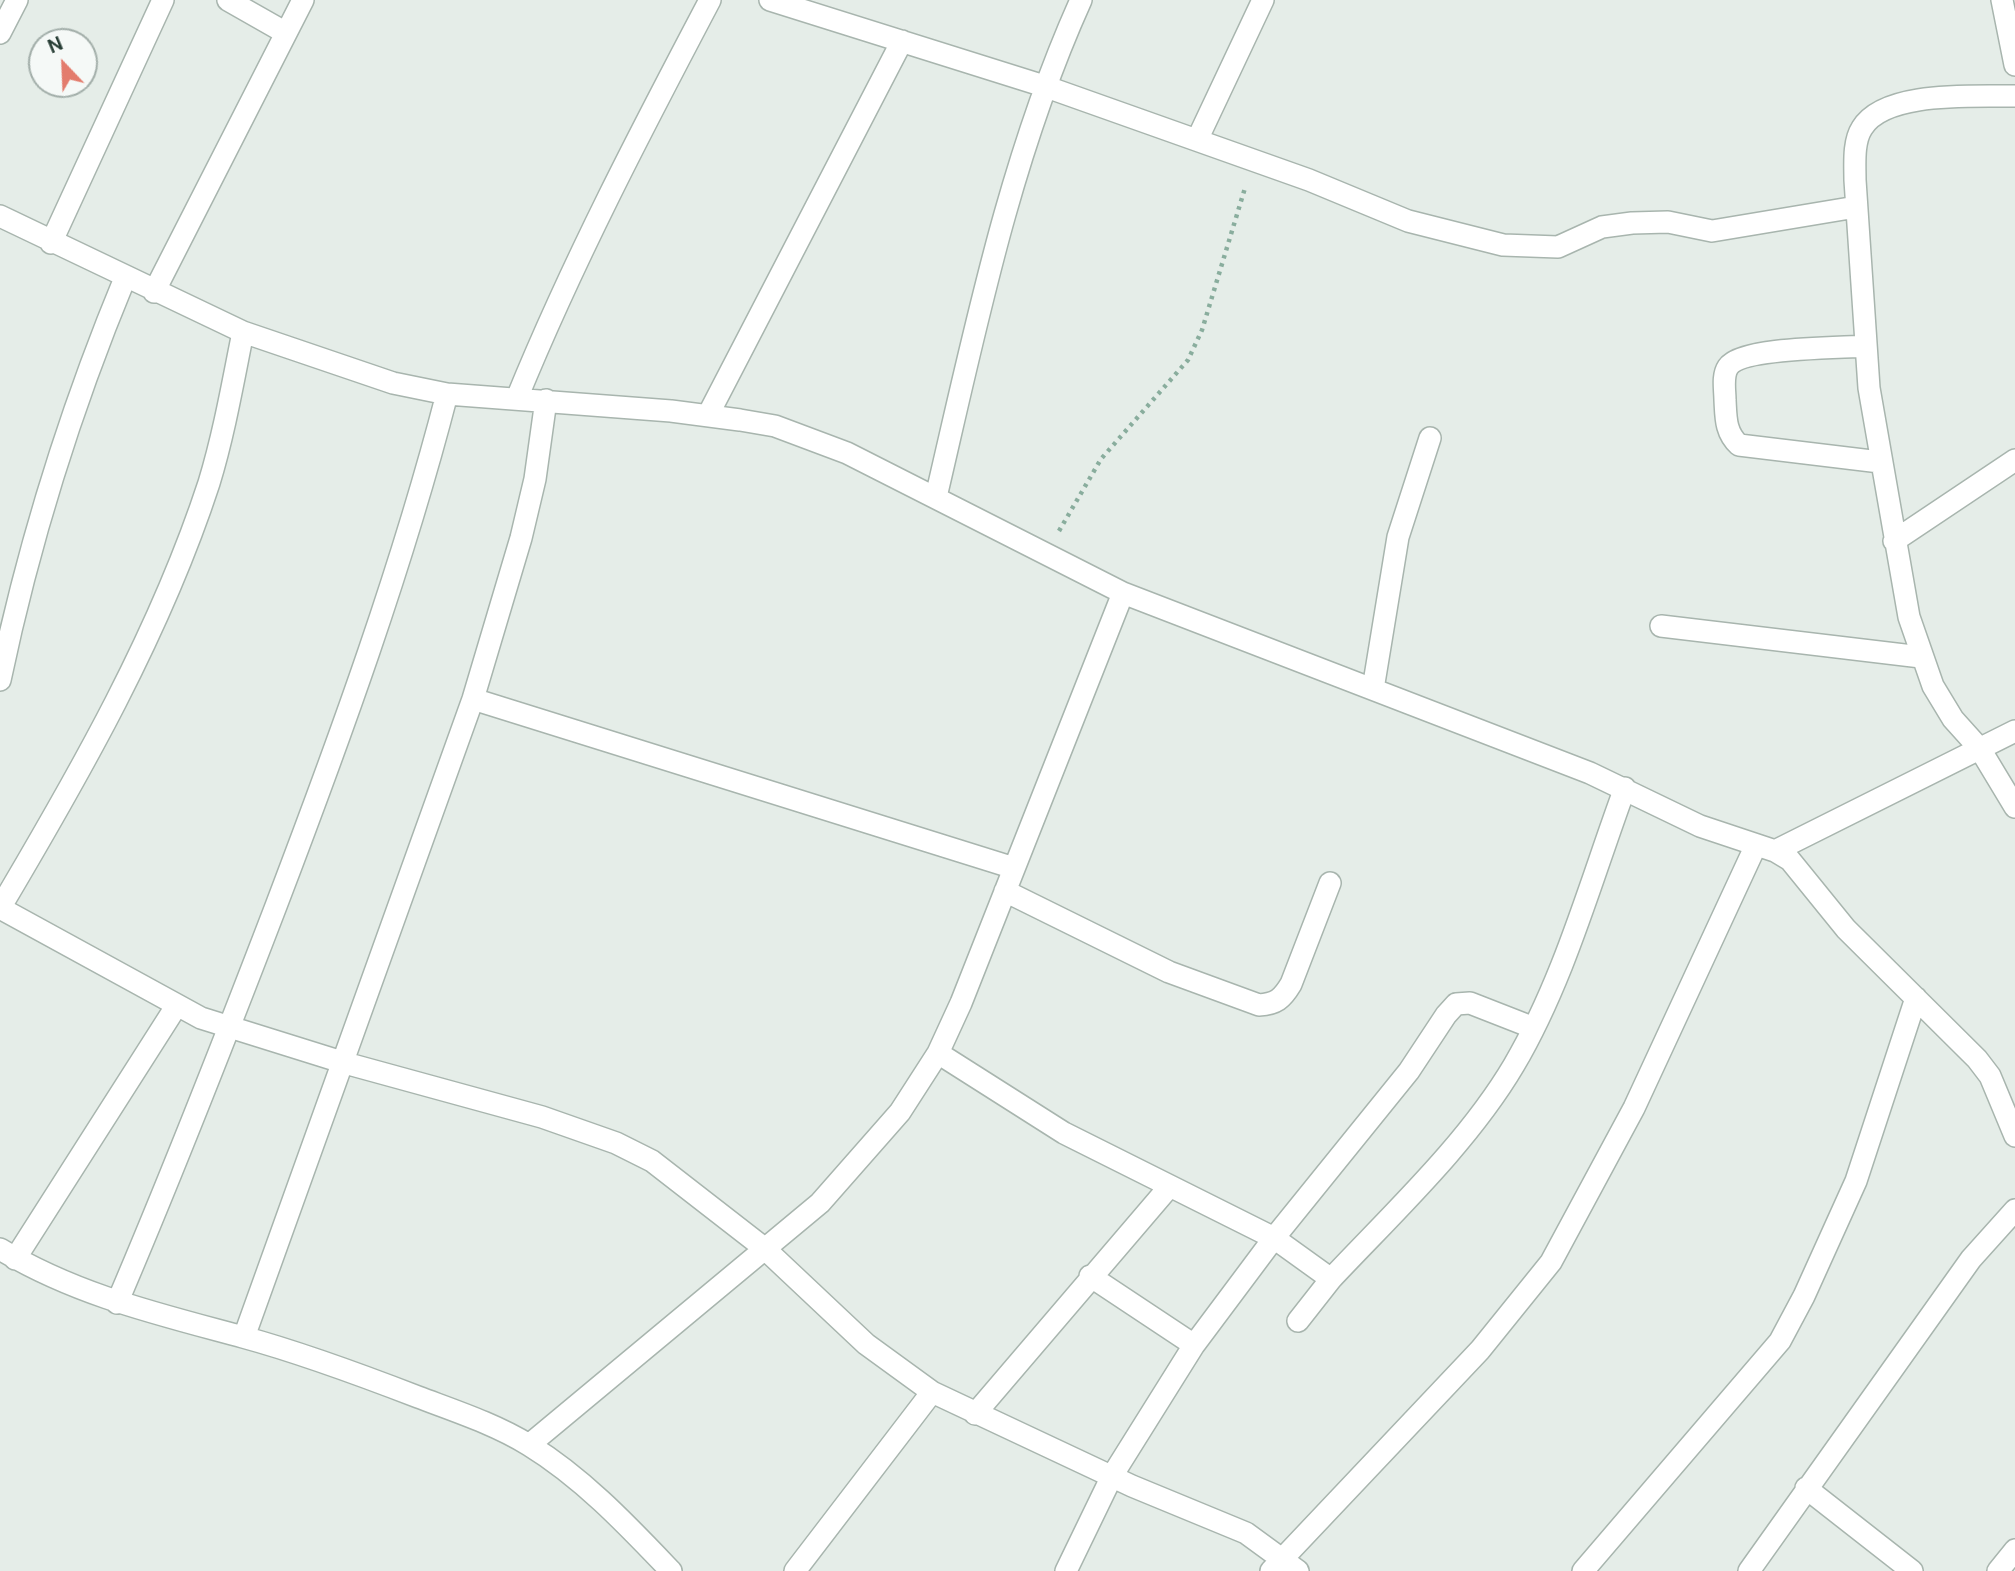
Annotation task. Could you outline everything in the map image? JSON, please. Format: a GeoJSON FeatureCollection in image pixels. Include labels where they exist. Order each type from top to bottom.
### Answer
{"type":"FeatureCollection","features":[{"type":"Feature","properties":{"kind":"street"},"geometry":{"type":"LineString","coordinates":[[0,33],[17,0]]}},
{"type":"Feature","properties":{"kind":"street"},"geometry":{"type":"LineString","coordinates":[[51,243],[163,0]]}},
{"type":"Feature","properties":{"kind":"street"},"geometry":{"type":"LineString","coordinates":[[228,0],[286,33]]}},
{"type":"Feature","properties":{"kind":"street"},"geometry":{"type":"LineString","coordinates":[[154,292],[303,0]]}},
{"type":"Feature","properties":{"kind":"street"},"geometry":{"type":"LineString","coordinates":[[517,398],[548,322],[607,196],[710,0]]}},
{"type":"Feature","properties":{"kind":"street"},"geometry":{"type":"LineString","coordinates":[[770,0],[1044,86],[1254,160],[1408,222],[1525,247],[1558,247],[1617,225],[1668,222],[1712,231],[1856,207]]}},
{"type":"Feature","properties":{"kind":"street"},"geometry":{"type":"LineString","coordinates":[[2003,0],[2015,65]]}},
{"type":"Feature","properties":{"kind":"street"},"geometry":{"type":"LineString","coordinates":[[936,497],[980,309],[1044,86],[1079,1]]}},
{"type":"Feature","properties":{"kind":"street"},"geometry":{"type":"LineString","coordinates":[[1197,140],[1259,2]]}},
{"type":"Feature","properties":{"kind":"street"},"geometry":{"type":"LineString","coordinates":[[708,415],[902,41]]}},
{"type":"Feature","properties":{"kind":"street"},"geometry":{"type":"LineString","coordinates":[[2015,96],[1915,101],[1875,113],[1861,128],[1856,148],[1856,207],[1869,388],[1909,617],[1933,686],[1953,719],[1980,749],[2015,807]]}},
{"type":"Feature","properties":{"kind":"street"},"geometry":{"type":"LineString","coordinates":[[0,216],[51,243],[243,332],[348,369],[447,394],[708,415],[775,426],[810,438],[936,497],[1123,593],[1625,788],[1700,826],[1765,848],[1790,860],[1846,929],[1977,1059],[2009,1102],[2015,1136]]}},
{"type":"Feature","properties":{"kind":"street"},"geometry":{"type":"LineString","coordinates":[[0,680],[10,631],[70,421],[85,374],[125,278]]}},
{"type":"Feature","properties":{"kind":"street"},"geometry":{"type":"LineString","coordinates":[[243,332],[230,399],[209,482],[150,631],[60,806],[0,908],[177,1005],[229,1028],[542,1117],[616,1143],[652,1161],[764,1248],[866,1344],[932,1392],[1112,1476],[1227,1524],[1284,1566],[1480,1350],[1552,1262],[1634,1108],[1765,848],[2015,732]]}},
{"type":"Feature","properties":{"kind":"street"},"geometry":{"type":"LineString","coordinates":[[1866,345],[1760,354],[1736,361],[1728,367],[1724,377],[1728,430],[1739,445],[1880,462]]}},
{"type":"Feature","properties":{"kind":"street"},"geometry":{"type":"LineString","coordinates":[[117,1303],[203,1100],[303,836],[419,501],[447,394]]}},
{"type":"Feature","properties":{"kind":"street"},"geometry":{"type":"LineString","coordinates":[[244,1337],[345,1063],[473,699],[527,514],[535,479],[546,400]]}},
{"type":"Feature","properties":{"kind":"street"},"geometry":{"type":"LineString","coordinates":[[1373,689],[1398,537],[1430,438]]}},
{"type":"Feature","properties":{"kind":"street"},"geometry":{"type":"LineString","coordinates":[[1894,541],[2015,460]]}},
{"type":"Feature","properties":{"kind":"street"},"geometry":{"type":"LineString","coordinates":[[530,1445],[820,1203],[900,1112],[938,1053],[1123,593]]}},
{"type":"Feature","properties":{"kind":"street"},"geometry":{"type":"LineString","coordinates":[[1661,626],[1921,657]]}},
{"type":"Feature","properties":{"kind":"street"},"geometry":{"type":"LineString","coordinates":[[473,699],[1014,868]]}},
{"type":"Feature","properties":{"kind":"street"},"geometry":{"type":"LineString","coordinates":[[1298,1321],[1331,1279],[1467,1129],[1513,1066],[1534,1028],[1625,788]]}},
{"type":"Feature","properties":{"kind":"street"},"geometry":{"type":"LineString","coordinates":[[1005,891],[1169,972],[1259,1005],[1272,1004],[1282,998],[1291,984],[1331,883]]}},
{"type":"Feature","properties":{"kind":"street"},"geometry":{"type":"LineString","coordinates":[[1583,1571],[1780,1340],[1810,1285],[1856,1181],[1916,998]]}},
{"type":"Feature","properties":{"kind":"street"},"geometry":{"type":"LineString","coordinates":[[1066,1571],[1112,1476],[1194,1345],[1274,1238],[1409,1072],[1446,1015],[1456,1004],[1477,1004],[1534,1028]]}},
{"type":"Feature","properties":{"kind":"street"},"geometry":{"type":"LineString","coordinates":[[177,1005],[8,1254],[67,1284],[117,1303],[244,1337],[460,1412],[530,1445],[628,1526],[671,1571]]}},
{"type":"Feature","properties":{"kind":"street"},"geometry":{"type":"LineString","coordinates":[[938,1053],[1065,1133],[1274,1238],[1331,1279]]}},
{"type":"Feature","properties":{"kind":"street"},"geometry":{"type":"LineString","coordinates":[[975,1414],[1090,1276],[1170,1187]]}},
{"type":"Feature","properties":{"kind":"street"},"geometry":{"type":"LineString","coordinates":[[1749,1571],[1971,1259],[2015,1210]]}},
{"type":"Feature","properties":{"kind":"street"},"geometry":{"type":"LineString","coordinates":[[1090,1276],[1194,1345]]}},
{"type":"Feature","properties":{"kind":"street"},"geometry":{"type":"LineString","coordinates":[[795,1571],[932,1392]]}},
{"type":"Feature","properties":{"kind":"street"},"geometry":{"type":"LineString","coordinates":[[1806,1488],[1912,1571]]}},
{"type":"Feature","properties":{"kind":"street"},"geometry":{"type":"LineString","coordinates":[[1998,1571],[2015,1550]]}},
{"type":"Feature","properties":{"kind":"path"},"geometry":{"type":"LineString","coordinates":[[1047,554],[1101,459],[1188,360],[1202,330],[1254,160]]}}]}
